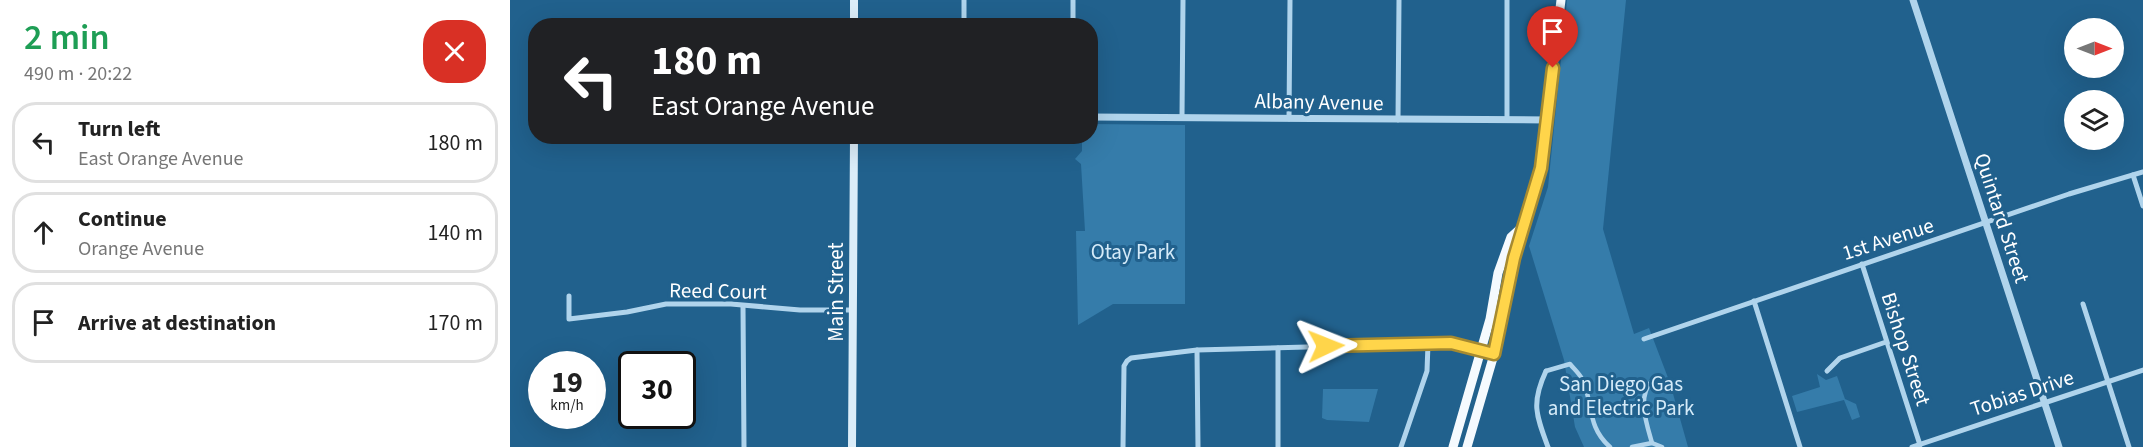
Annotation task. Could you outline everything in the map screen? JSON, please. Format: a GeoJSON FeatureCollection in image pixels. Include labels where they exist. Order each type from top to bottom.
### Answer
{"type":"FeatureCollection","features":[{"type":"Feature","properties":{"kind":"main road"},"geometry":{"type":"LineString","coordinates":[[854,18],[855,0]]}},
{"type":"Feature","properties":{"kind":"main road"},"geometry":{"type":"LineString","coordinates":[[1467,447],[1494,354],[1522,227],[1541,168],[1561,0]]}},
{"type":"Feature","properties":{"kind":"main road","name":"Main Street"},"geometry":{"type":"LineString","coordinates":[[852,447],[854,144]]}},
{"type":"Feature","properties":{"kind":"main road"},"geometry":{"type":"LineString","coordinates":[[1453,447],[1490,319],[1498,273],[1511,237],[1522,227]]}},
{"type":"Feature","properties":{"kind":"main road"},"geometry":{"type":"LineString","coordinates":[[1480,350],[1494,354]]}},
{"type":"Feature","properties":{"kind":"street"},"geometry":{"type":"LineString","coordinates":[[964,0],[964,18]]}},
{"type":"Feature","properties":{"kind":"street"},"geometry":{"type":"LineString","coordinates":[[1073,18],[1074,0]]}},
{"type":"Feature","properties":{"kind":"street"},"geometry":{"type":"LineString","coordinates":[[1182,117],[1183,0]]}},
{"type":"Feature","properties":{"kind":"street"},"geometry":{"type":"LineString","coordinates":[[1289,119],[1290,0]]}},
{"type":"Feature","properties":{"kind":"street"},"geometry":{"type":"LineString","coordinates":[[1398,120],[1399,0]]}},
{"type":"Feature","properties":{"kind":"street"},"geometry":{"type":"LineString","coordinates":[[1507,0],[1507,120]]}},
{"type":"Feature","properties":{"kind":"street","name":"Quintard Street"},"geometry":{"type":"LineString","coordinates":[[1913,0],[2059,447]]}},
{"type":"Feature","properties":{"kind":"street","name":"Albany Avenue"},"geometry":{"type":"LineString","coordinates":[[1098,117],[1547,120]]}},
{"type":"Feature","properties":{"kind":"street","name":"1st Avenue"},"geometry":{"type":"LineString","coordinates":[[1644,339],[1862,264],[1987,224],[2069,194],[2143,172]]}},
{"type":"Feature","properties":{"kind":"street"},"geometry":{"type":"LineString","coordinates":[[2133,176],[2143,206]]}},
{"type":"Feature","properties":{"kind":"street","name":"Bishop Street"},"geometry":{"type":"LineString","coordinates":[[1862,264],[1920,445]]}},
{"type":"Feature","properties":{"kind":"street","name":"Reed Court"},"geometry":{"type":"LineString","coordinates":[[569,297],[569,319],[627,312],[666,304],[853,310]]}},
{"type":"Feature","properties":{"kind":"street"},"geometry":{"type":"LineString","coordinates":[[1754,301],[1800,447]]}},
{"type":"Feature","properties":{"kind":"street"},"geometry":{"type":"LineString","coordinates":[[2083,304],[2129,447]]}},
{"type":"Feature","properties":{"kind":"street"},"geometry":{"type":"LineString","coordinates":[[743,306],[744,447]]}},
{"type":"Feature","properties":{"kind":"street"},"geometry":{"type":"LineString","coordinates":[[1827,370],[1840,358],[1886,342]]}},
{"type":"Feature","properties":{"kind":"street"},"geometry":{"type":"LineString","coordinates":[[1123,447],[1124,366],[1127,361],[1137,357],[1197,350],[1451,343],[1480,350]]}},
{"type":"Feature","properties":{"kind":"street"},"geometry":{"type":"LineString","coordinates":[[1401,447],[1427,370],[1428,344]]}},
{"type":"Feature","properties":{"kind":"street"},"geometry":{"type":"LineString","coordinates":[[1278,348],[1278,447]]}},
{"type":"Feature","properties":{"kind":"street"},"geometry":{"type":"LineString","coordinates":[[1197,350],[1198,447]]}},
{"type":"Feature","properties":{"kind":"street"},"geometry":{"type":"LineString","coordinates":[[1548,447],[1536,415],[1538,386],[1546,371],[1570,364],[1578,372],[1584,384],[1596,432],[1610,447]]}},
{"type":"Feature","properties":{"kind":"street","name":"Tobias Drive"},"geometry":{"type":"LineString","coordinates":[[1912,447],[2143,370]]}},
{"type":"Feature","properties":{"kind":"street"},"geometry":{"type":"LineString","coordinates":[[1651,382],[1645,388],[1644,409],[1652,443]]}},
{"type":"Feature","properties":{"kind":"street"},"geometry":{"type":"LineString","coordinates":[[1632,447],[1652,443],[1662,447]]}},
{"type":"Feature","properties":{"kind":"green space","name":"San Diego Gas and Electric Park"},"geometry":{"type":"Polygon","coordinates":[[[1567,0],[1626,0],[1603,229],[1634,334],[1649,328],[1670,383],[1688,447],[1584,447],[1575,427],[1564,360],[1529,246],[1548,187],[1567,0]]]}},
{"type":"Feature","properties":{"kind":"green space","name":"Otay Park"},"geometry":{"type":"Polygon","coordinates":[[[1098,124],[1185,125],[1185,304],[1113,304],[1078,325],[1076,231],[1085,231],[1081,164],[1075,159],[1082,151],[1082,144],[1098,144],[1098,124]]]}},
{"type":"Feature","properties":{"kind":"green space"},"geometry":{"type":"Polygon","coordinates":[[[1817,374],[1826,380],[1837,376],[1845,399],[1856,404],[1860,417],[1852,420],[1844,400],[1797,412],[1792,396],[1820,387],[1817,374]]]}},
{"type":"Feature","properties":{"kind":"green space"},"geometry":{"type":"Polygon","coordinates":[[[1323,389],[1378,389],[1369,422],[1322,418],[1323,389]]]}},
{"type":"Feature","properties":{"kind":"route"},"geometry":{"type":"LineString","coordinates":[[1326,346],[1451,343],[1494,354],[1514,258],[1541,168],[1553,68]]}}]}
